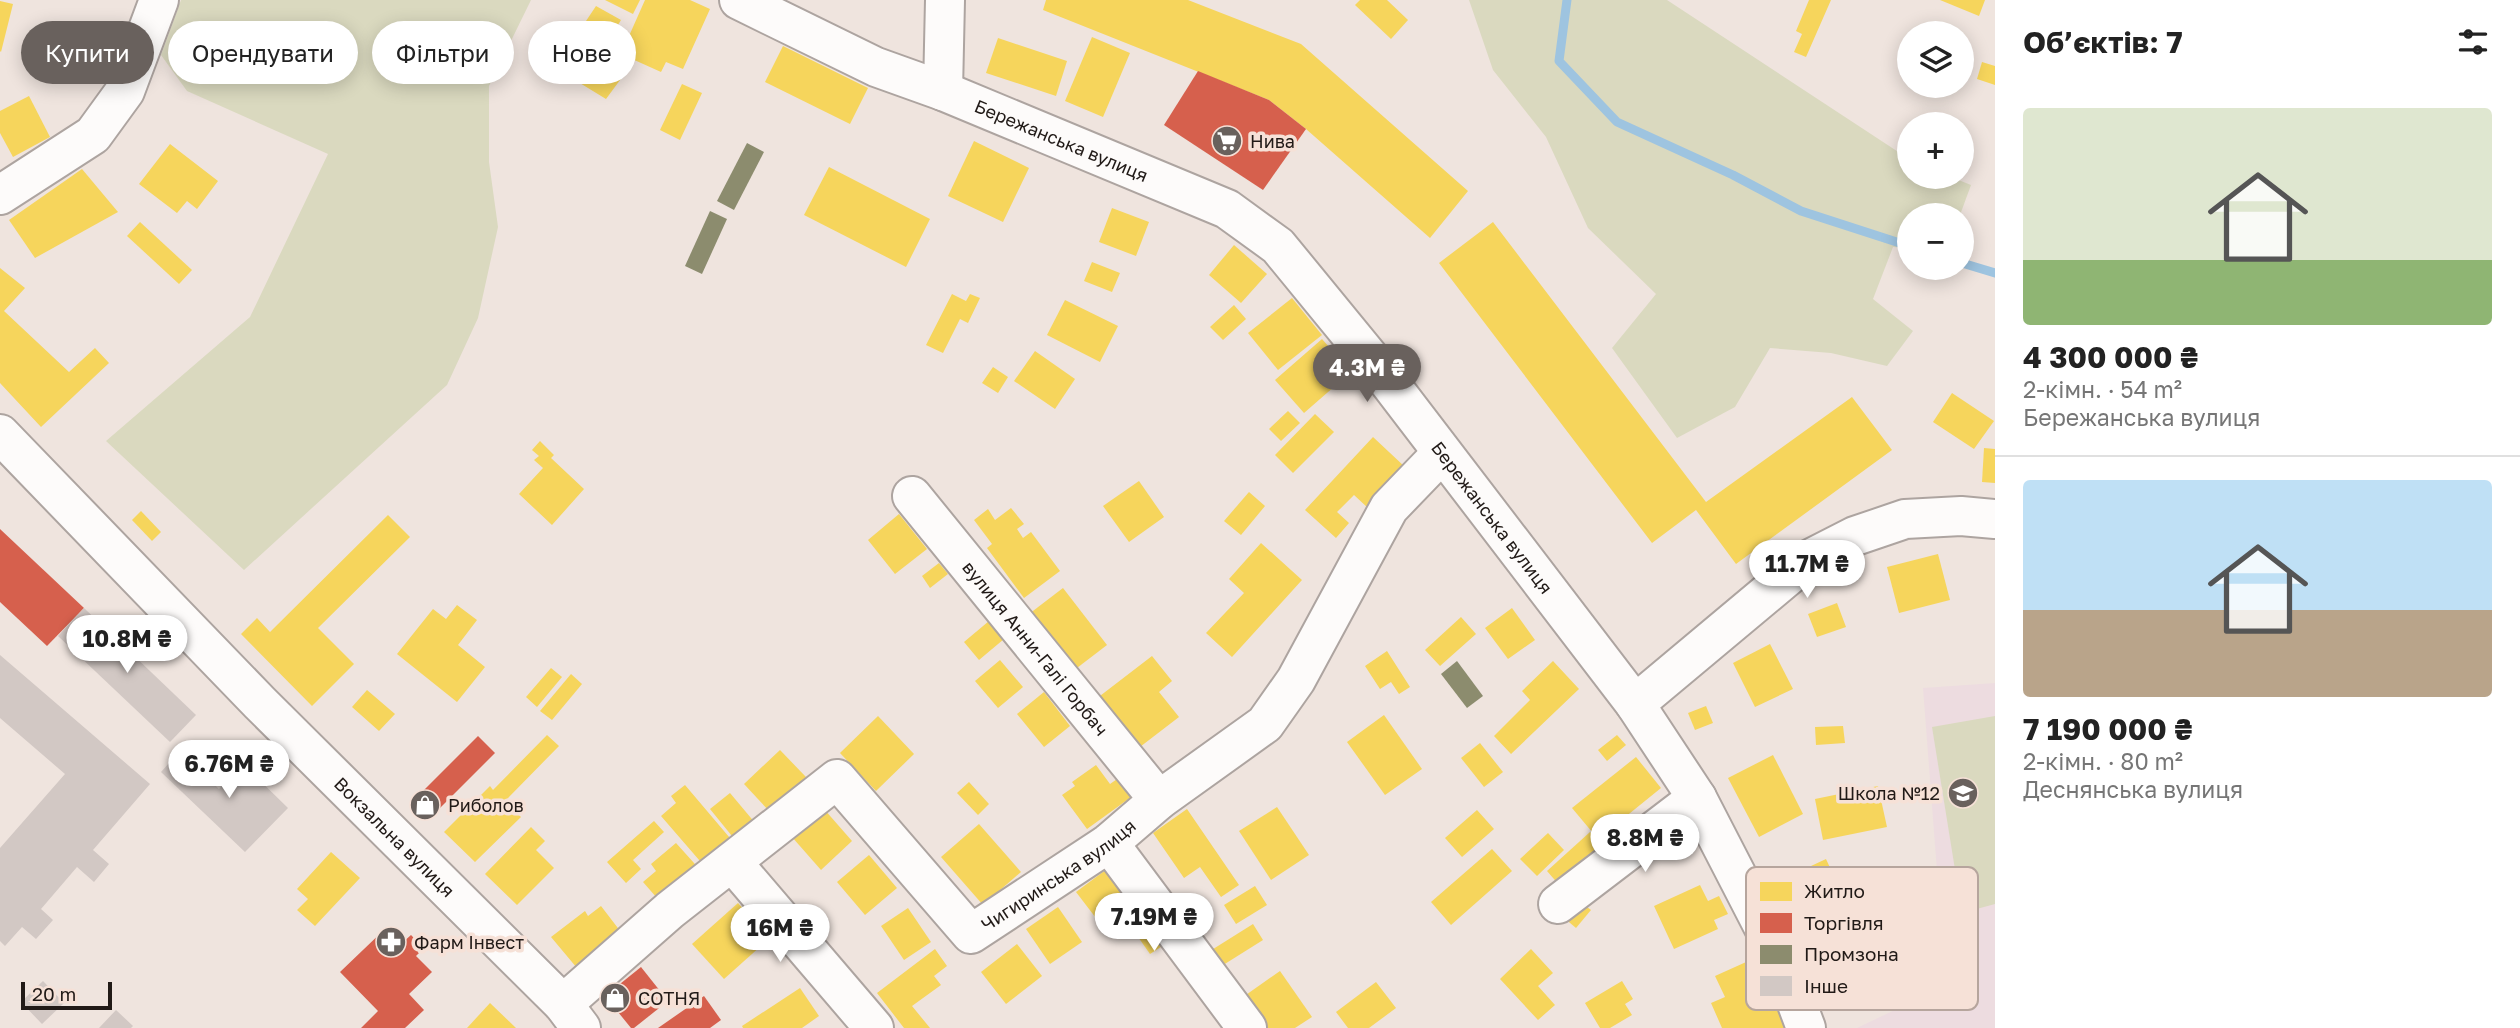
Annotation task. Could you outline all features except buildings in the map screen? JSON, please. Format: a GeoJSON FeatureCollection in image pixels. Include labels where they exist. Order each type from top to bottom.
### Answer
{"type":"FeatureCollection","features":[{"type":"Feature","properties":{"kind":"street"},"geometry":{"type":"LineString","coordinates":[[0,195],[93,135],[125,91],[159,0]]}},
{"type":"Feature","properties":{"kind":"street","name":"Бережанська вулиця"},"geometry":{"type":"LineString","coordinates":[[739,0],[876,66],[943,91],[1227,209],[1278,246],[1378,368],[1635,705],[1697,798],[1746,893]]}},
{"type":"Feature","properties":{"kind":"street"},"geometry":{"type":"LineString","coordinates":[[943,91],[944,0]]}},
{"type":"Feature","properties":{"kind":"street","name":"Вокзальна вулиця"},"geometry":{"type":"LineString","coordinates":[[0,434],[260,703],[572,1016]]}},
{"type":"Feature","properties":{"kind":"street","name":"Чигиринська вулиця"},"geometry":{"type":"LineString","coordinates":[[572,1016],[670,910],[837,779],[971,934],[1109,843],[1159,800],[1265,723],[1296,680],[1389,508],[1442,453]]}},
{"type":"Feature","properties":{"kind":"street","name":"вулиця Анни-Галі Горбач"},"geometry":{"type":"LineString","coordinates":[[912,496],[1159,800]]}},
{"type":"Feature","properties":{"kind":"street"},"geometry":{"type":"LineString","coordinates":[[1635,705],[1806,561],[1843,542],[1905,519],[1961,516],[1995,519]]}},
{"type":"Feature","properties":{"kind":"street"},"geometry":{"type":"LineString","coordinates":[[1558,904],[1697,798]]}},
{"type":"Feature","properties":{"kind":"street"},"geometry":{"type":"LineString","coordinates":[[1109,843],[1247,1028]]}},
{"type":"Feature","properties":{"kind":"street"},"geometry":{"type":"LineString","coordinates":[[732,862],[874,1028]]}},
{"type":"Feature","properties":{"kind":"street","name":"Бережанська вулиця"},"geometry":{"type":"LineString","coordinates":[[1799,1010],[1806,1028]]}},
{"type":"Feature","properties":{"kind":"shaded area","name":"Школа №12"},"geometry":{"type":"Polygon","coordinates":[[[1995,683],[1995,1028],[1857,1028],[1895,1010],[1978,1010],[1978,867],[1937,867],[1923,688],[1995,683]]]}},
{"type":"Feature","properties":{"kind":"green space"},"geometry":{"type":"Polygon","coordinates":[[[181,0],[531,0],[514,35],[514,21],[372,21],[372,84],[490,84],[489,162],[498,227],[478,318],[447,385],[244,570],[106,441],[250,317],[328,154],[187,91],[182,84],[358,84],[358,21],[173,21],[181,0]]]}},
{"type":"Feature","properties":{"kind":"green space"},"geometry":{"type":"Polygon","coordinates":[[[1469,0],[1667,0],[1897,151],[1897,189],[1970,189],[1964,203],[1897,203],[1897,247],[1893,247],[1873,299],[1913,331],[1887,366],[1831,353],[1770,348],[1735,407],[1677,438],[1612,348],[1656,294],[1588,228],[1546,137],[1493,70],[1469,0]]]}},
{"type":"Feature","properties":{"kind":"green space"},"geometry":{"type":"Polygon","coordinates":[[[168,36],[168,65],[161,55],[168,36]]]}},
{"type":"Feature","properties":{"kind":"green space"},"geometry":{"type":"Polygon","coordinates":[[[1995,716],[1995,904],[1978,909],[1978,867],[1955,867],[1932,727],[1995,716]]]}},
{"type":"Feature","properties":{"kind":"waterway"},"geometry":{"type":"LineString","coordinates":[[1567,0],[1559,61],[1617,122],[1733,175],[1801,211],[1897,242]]}},
{"type":"Feature","properties":{"kind":"waterway"},"geometry":{"type":"LineString","coordinates":[[1974,267],[1995,273]]}},
{"type":"Feature","properties":{"kind":"place","name":"Нива"},"geometry":{"type":"Point","coordinates":[1227,141]}},
{"type":"Feature","properties":{"kind":"place","name":"Школа №12"},"geometry":{"type":"Point","coordinates":[1963,793]}},
{"type":"Feature","properties":{"kind":"place","name":"Риболов"},"geometry":{"type":"Point","coordinates":[425,805]}},
{"type":"Feature","properties":{"kind":"place","name":"Фарм Інвест"},"geometry":{"type":"Point","coordinates":[391,942]}},
{"type":"Feature","properties":{"kind":"place","name":"СОТНЯ"},"geometry":{"type":"Point","coordinates":[615,998]}}]}
